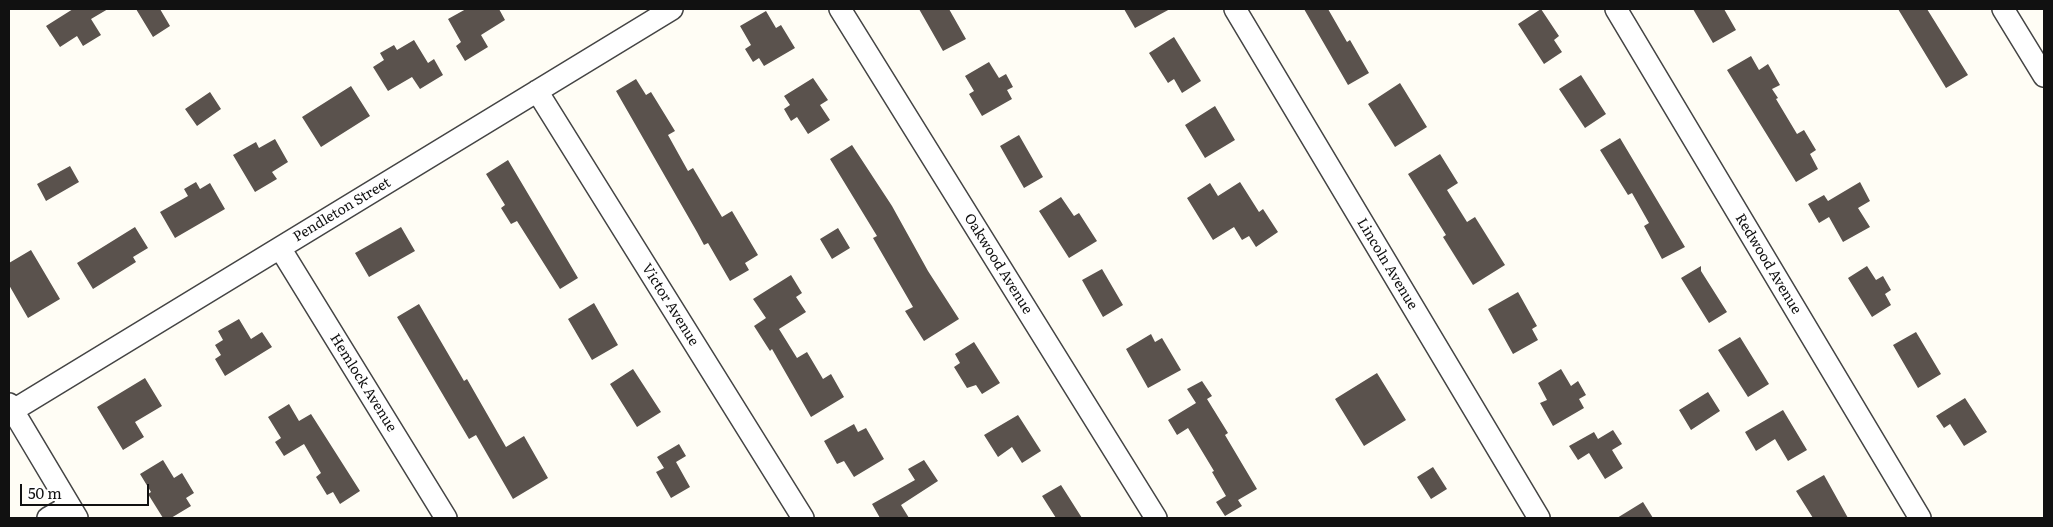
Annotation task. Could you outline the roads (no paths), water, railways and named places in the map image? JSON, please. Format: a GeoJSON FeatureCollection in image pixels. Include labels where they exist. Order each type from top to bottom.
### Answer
{"type":"FeatureCollection","features":[{"type":"Feature","properties":{"kind":"street","name":"Pendleton Street"},"geometry":{"type":"LineString","coordinates":[[10,408],[280,248],[672,9]]}},
{"type":"Feature","properties":{"kind":"street","name":"Oakwood Avenue"},"geometry":{"type":"LineString","coordinates":[[840,9],[1156,518]]}},
{"type":"Feature","properties":{"kind":"street","name":"Lincoln Avenue"},"geometry":{"type":"LineString","coordinates":[[1235,9],[1539,518]]}},
{"type":"Feature","properties":{"kind":"street","name":"Redwood Avenue"},"geometry":{"type":"LineString","coordinates":[[1616,9],[1920,518]]}},
{"type":"Feature","properties":{"kind":"street"},"geometry":{"type":"LineString","coordinates":[[2003,9],[2044,76]]}},
{"type":"Feature","properties":{"kind":"street","name":"Victor Avenue"},"geometry":{"type":"LineString","coordinates":[[537,91],[803,518]]}},
{"type":"Feature","properties":{"kind":"street","name":"Hemlock Avenue"},"geometry":{"type":"LineString","coordinates":[[280,248],[446,518]]}},
{"type":"Feature","properties":{"kind":"street"},"geometry":{"type":"LineString","coordinates":[[10,408],[73,512],[48,518]]}}]}
